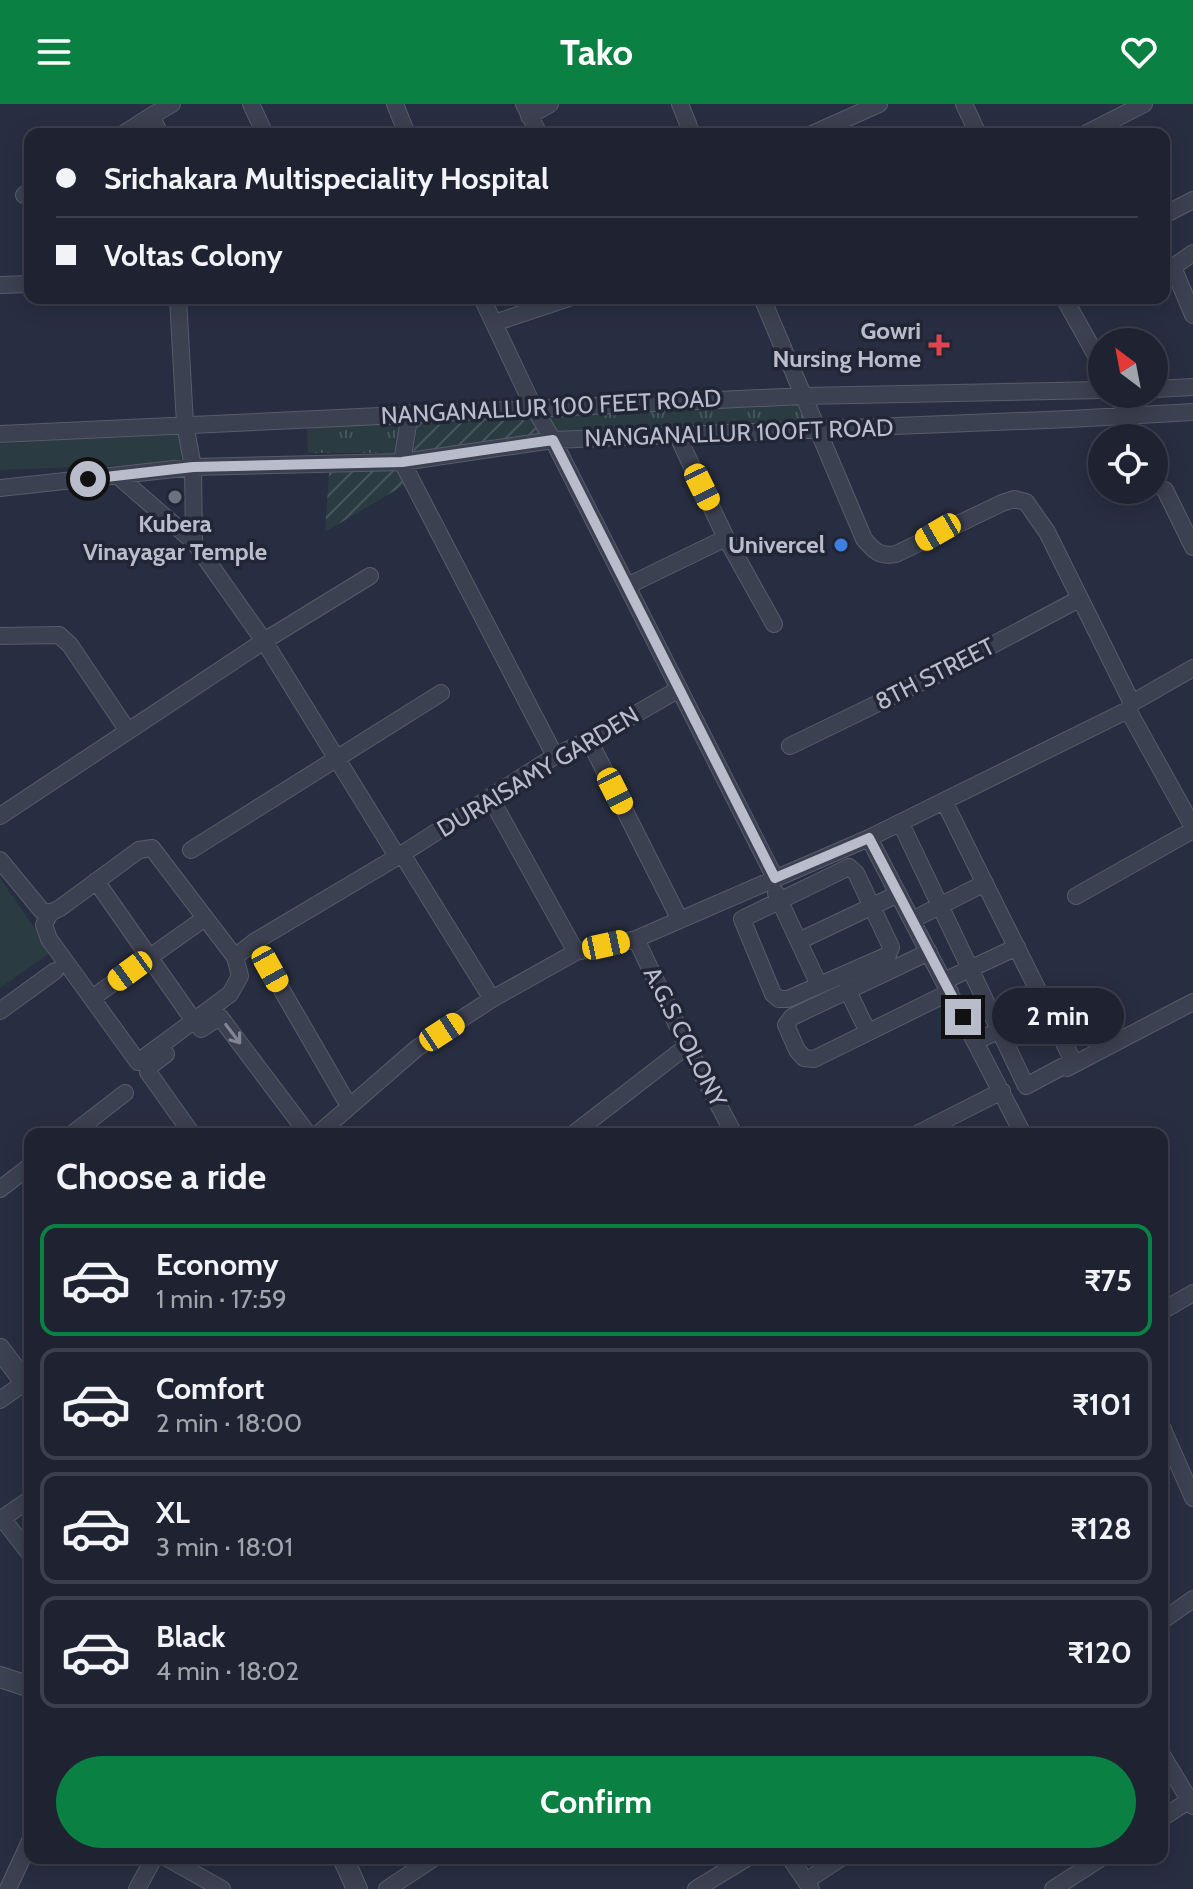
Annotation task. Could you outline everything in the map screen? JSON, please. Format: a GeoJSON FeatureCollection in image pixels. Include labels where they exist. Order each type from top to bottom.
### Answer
{"type":"FeatureCollection","features":[{"type":"Feature","properties":{"kind":"street"},"geometry":{"type":"LineString","coordinates":[[132,128],[172,104]]}},
{"type":"Feature","properties":{"kind":"street"},"geometry":{"type":"LineString","coordinates":[[251,104],[262,128]]}},
{"type":"Feature","properties":{"kind":"street"},"geometry":{"type":"LineString","coordinates":[[395,104],[405,128]]}},
{"type":"Feature","properties":{"kind":"street"},"geometry":{"type":"LineString","coordinates":[[536,128],[527,110],[550,104]]}},
{"type":"Feature","properties":{"kind":"street"},"geometry":{"type":"LineString","coordinates":[[680,104],[690,128]]}},
{"type":"Feature","properties":{"kind":"street"},"geometry":{"type":"LineString","coordinates":[[825,128],[879,104]]}},
{"type":"Feature","properties":{"kind":"street"},"geometry":{"type":"LineString","coordinates":[[964,104],[975,128]]}},
{"type":"Feature","properties":{"kind":"street"},"geometry":{"type":"LineString","coordinates":[[1097,128],[1144,104]]}},
{"type":"Feature","properties":{"kind":"street"},"geometry":{"type":"LineString","coordinates":[[151,116],[157,128]]}},
{"type":"Feature","properties":{"kind":"street"},"geometry":{"type":"LineString","coordinates":[[1170,212],[1193,200]]}},
{"type":"Feature","properties":{"kind":"street"},"geometry":{"type":"LineString","coordinates":[[1193,253],[1173,267],[1193,315]]}},
{"type":"Feature","properties":{"kind":"street"},"geometry":{"type":"LineString","coordinates":[[0,285],[24,284]]}},
{"type":"Feature","properties":{"kind":"street"},"geometry":{"type":"LineString","coordinates":[[178,304],[185,424],[193,467],[194,542]]}},
{"type":"Feature","properties":{"kind":"street"},"geometry":{"type":"LineString","coordinates":[[485,304],[534,408],[553,440],[773,879],[819,985]]}},
{"type":"Feature","properties":{"kind":"street"},"geometry":{"type":"LineString","coordinates":[[494,323],[551,304]]}},
{"type":"Feature","properties":{"kind":"street"},"geometry":{"type":"LineString","coordinates":[[765,304],[864,539],[873,550],[883,556],[896,554],[1014,499],[1026,502],[1036,513],[1193,828],[1076,896]]}},
{"type":"Feature","properties":{"kind":"street"},"geometry":{"type":"LineString","coordinates":[[1067,304],[1088,341]]}},
{"type":"Feature","properties":{"kind":"street"},"geometry":{"type":"LineString","coordinates":[[1168,388],[1193,387]]}},
{"type":"Feature","properties":{"kind":"street","name":"NANGANALLUR 100 FEET ROAD"},"geometry":{"type":"LineString","coordinates":[[0,434],[803,396],[1088,390]]}},
{"type":"Feature","properties":{"kind":"street"},"geometry":{"type":"LineString","coordinates":[[1124,408],[1127,415]]}},
{"type":"Feature","properties":{"kind":"street","name":"NANGANALLUR 100FT ROAD"},"geometry":{"type":"LineString","coordinates":[[0,488],[193,467],[402,462],[553,440],[1193,412]]}},
{"type":"Feature","properties":{"kind":"street"},"geometry":{"type":"LineString","coordinates":[[410,413],[402,462],[555,756]]}},
{"type":"Feature","properties":{"kind":"street"},"geometry":{"type":"LineString","coordinates":[[677,435],[726,538],[774,624]]}},
{"type":"Feature","properties":{"kind":"street"},"geometry":{"type":"LineString","coordinates":[[118,476],[194,542],[264,641],[335,760],[492,999]]}},
{"type":"Feature","properties":{"kind":"street"},"geometry":{"type":"LineString","coordinates":[[1168,496],[1193,547]]}},
{"type":"Feature","properties":{"kind":"street"},"geometry":{"type":"LineString","coordinates":[[627,586],[726,538]]}},
{"type":"Feature","properties":{"kind":"street"},"geometry":{"type":"LineString","coordinates":[[0,816],[264,641],[370,576]]}},
{"type":"Feature","properties":{"kind":"street","name":"8TH STREET"},"geometry":{"type":"LineString","coordinates":[[790,746],[934,676],[1079,599]]}},
{"type":"Feature","properties":{"kind":"street"},"geometry":{"type":"LineString","coordinates":[[0,636],[59,635],[70,645],[128,731]]}},
{"type":"Feature","properties":{"kind":"street"},"geometry":{"type":"LineString","coordinates":[[317,1128],[349,1106],[417,1048],[492,999],[576,952],[636,939],[869,838],[1130,706],[1193,668]]}},
{"type":"Feature","properties":{"kind":"street","name":"DURAISAMY GARDEN"},"geometry":{"type":"LineString","coordinates":[[235,957],[254,942],[400,855],[555,756],[679,689]]}},
{"type":"Feature","properties":{"kind":"street"},"geometry":{"type":"LineString","coordinates":[[191,850],[441,693]]}},
{"type":"Feature","properties":{"kind":"street"},"geometry":{"type":"LineString","coordinates":[[589,740],[680,920]]}},
{"type":"Feature","properties":{"kind":"street"},"geometry":{"type":"LineString","coordinates":[[490,797],[576,952]]}},
{"type":"Feature","properties":{"kind":"street"},"geometry":{"type":"LineString","coordinates":[[897,824],[904,830],[1026,1086],[1073,1061],[944,801]]}},
{"type":"Feature","properties":{"kind":"street"},"geometry":{"type":"LineString","coordinates":[[869,838],[1020,1128]]}},
{"type":"Feature","properties":{"kind":"street"},"geometry":{"type":"LineString","coordinates":[[152,848],[235,957],[240,969],[238,983],[230,994],[138,1062],[49,939],[44,925],[50,913],[139,850],[152,848]]}},
{"type":"Feature","properties":{"kind":"street"},"geometry":{"type":"LineString","coordinates":[[0,860],[42,911],[50,913]]}},
{"type":"Feature","properties":{"kind":"street"},"geometry":{"type":"LineString","coordinates":[[849,867],[856,873],[891,947],[888,955],[788,999],[779,999],[773,994],[742,919],[780,900],[849,867]]}},
{"type":"Feature","properties":{"kind":"street"},"geometry":{"type":"LineString","coordinates":[[96,881],[194,1021]]}},
{"type":"Feature","properties":{"kind":"street"},"geometry":{"type":"LineString","coordinates":[[912,920],[985,883]]}},
{"type":"Feature","properties":{"kind":"street"},"geometry":{"type":"LineString","coordinates":[[799,941],[898,894]]}},
{"type":"Feature","properties":{"kind":"street"},"geometry":{"type":"LineString","coordinates":[[92,998],[205,918]]}},
{"type":"Feature","properties":{"kind":"street","name":"A.G.S COLONY"},"geometry":{"type":"LineString","coordinates":[[636,939],[731,1128]]}},
{"type":"Feature","properties":{"kind":"street"},"geometry":{"type":"LineString","coordinates":[[254,942],[349,1106]]}},
{"type":"Feature","properties":{"kind":"street"},"geometry":{"type":"LineString","coordinates":[[929,952],[792,1017],[786,1025],[797,1050],[804,1058],[814,1059],[868,1032],[970,969],[1017,947]]}},
{"type":"Feature","properties":{"kind":"street"},"geometry":{"type":"LineString","coordinates":[[0,1011],[55,971]]}},
{"type":"Feature","properties":{"kind":"street"},"geometry":{"type":"LineString","coordinates":[[847,989],[868,1032]]}},
{"type":"Feature","properties":{"kind":"street"},"geometry":{"type":"LineString","coordinates":[[930,1128],[1193,1002]]}},
{"type":"Feature","properties":{"kind":"street"},"geometry":{"type":"LineString","coordinates":[[976,1041],[1047,1009]]}},
{"type":"Feature","properties":{"kind":"street"},"geometry":{"type":"LineString","coordinates":[[188,1128],[148,1072],[149,1067],[216,1017],[222,1020],[306,1128]]}},
{"type":"Feature","properties":{"kind":"street"},"geometry":{"type":"LineString","coordinates":[[581,1128],[687,1046]]}},
{"type":"Feature","properties":{"kind":"street"},"geometry":{"type":"LineString","coordinates":[[80,1128],[125,1093]]}},
{"type":"Feature","properties":{"kind":"street"},"geometry":{"type":"LineString","coordinates":[[0,1189],[24,1171]]}},
{"type":"Feature","properties":{"kind":"street"},"geometry":{"type":"LineString","coordinates":[[1168,1308],[1193,1293]]}},
{"type":"Feature","properties":{"kind":"street"},"geometry":{"type":"LineString","coordinates":[[0,1349],[24,1379]]}},
{"type":"Feature","properties":{"kind":"street"},"geometry":{"type":"LineString","coordinates":[[0,1400],[24,1386]]}},
{"type":"Feature","properties":{"kind":"street"},"geometry":{"type":"LineString","coordinates":[[1168,1460],[1193,1498]]}},
{"type":"Feature","properties":{"kind":"street"},"geometry":{"type":"LineString","coordinates":[[24,1503],[1,1519],[24,1547]]}},
{"type":"Feature","properties":{"kind":"street"},"geometry":{"type":"LineString","coordinates":[[1168,1617],[1193,1599]]}},
{"type":"Feature","properties":{"kind":"street"},"geometry":{"type":"LineString","coordinates":[[0,1677],[24,1685]]}},
{"type":"Feature","properties":{"kind":"street"},"geometry":{"type":"LineString","coordinates":[[1168,1765],[1191,1803],[1168,1815]]}},
{"type":"Feature","properties":{"kind":"street"},"geometry":{"type":"LineString","coordinates":[[8,1889],[24,1854]]}},
{"type":"Feature","properties":{"kind":"street"},"geometry":{"type":"LineString","coordinates":[[137,1889],[151,1864]]}},
{"type":"Feature","properties":{"kind":"street"},"geometry":{"type":"LineString","coordinates":[[178,1864],[222,1889]]}},
{"type":"Feature","properties":{"kind":"street"},"geometry":{"type":"LineString","coordinates":[[346,1864],[357,1889]]}},
{"type":"Feature","properties":{"kind":"street"},"geometry":{"type":"LineString","coordinates":[[387,1889],[425,1864]]}},
{"type":"Feature","properties":{"kind":"street"},"geometry":{"type":"LineString","coordinates":[[696,1889],[737,1864]]}},
{"type":"Feature","properties":{"kind":"street"},"geometry":{"type":"LineString","coordinates":[[794,1864],[808,1885],[834,1864]]}},
{"type":"Feature","properties":{"kind":"street"},"geometry":{"type":"LineString","coordinates":[[1053,1889],[1092,1864]]}},
{"type":"Feature","properties":{"kind":"green space"},"geometry":{"type":"Polygon","coordinates":[[[797,401],[807,425],[555,435],[542,412],[797,401]]]}},
{"type":"Feature","properties":{"kind":"green space"},"geometry":{"type":"Polygon","coordinates":[[[531,413],[543,437],[413,453],[418,423],[531,413]]]}},
{"type":"Feature","properties":{"kind":"green space"},"geometry":{"type":"Polygon","coordinates":[[[403,421],[401,453],[308,453],[307,423],[403,421]]]}},
{"type":"Feature","properties":{"kind":"green space"},"geometry":{"type":"Polygon","coordinates":[[[179,432],[182,463],[0,470],[0,444],[179,432]]]}},
{"type":"Feature","properties":{"kind":"green space"},"geometry":{"type":"Polygon","coordinates":[[[395,468],[406,484],[325,532],[329,473],[395,468]]]}},
{"type":"Feature","properties":{"kind":"green space"},"geometry":{"type":"Polygon","coordinates":[[[0,878],[51,952],[0,988],[0,878]]]}},
{"type":"Feature","properties":{"kind":"place","name":"Gowri Nursing Home"},"geometry":{"type":"Point","coordinates":[939,345]}},
{"type":"Feature","properties":{"kind":"place","name":"Kubera Vinayagar Temple"},"geometry":{"type":"Point","coordinates":[175,497]}},
{"type":"Feature","properties":{"kind":"place","name":"Univercel"},"geometry":{"type":"Point","coordinates":[841,545]}},
{"type":"Feature","properties":{"kind":"route"},"geometry":{"type":"LineString","coordinates":[[88,479],[193,467],[402,462],[553,440],[775,878],[869,838],[963,1017]]}}]}
